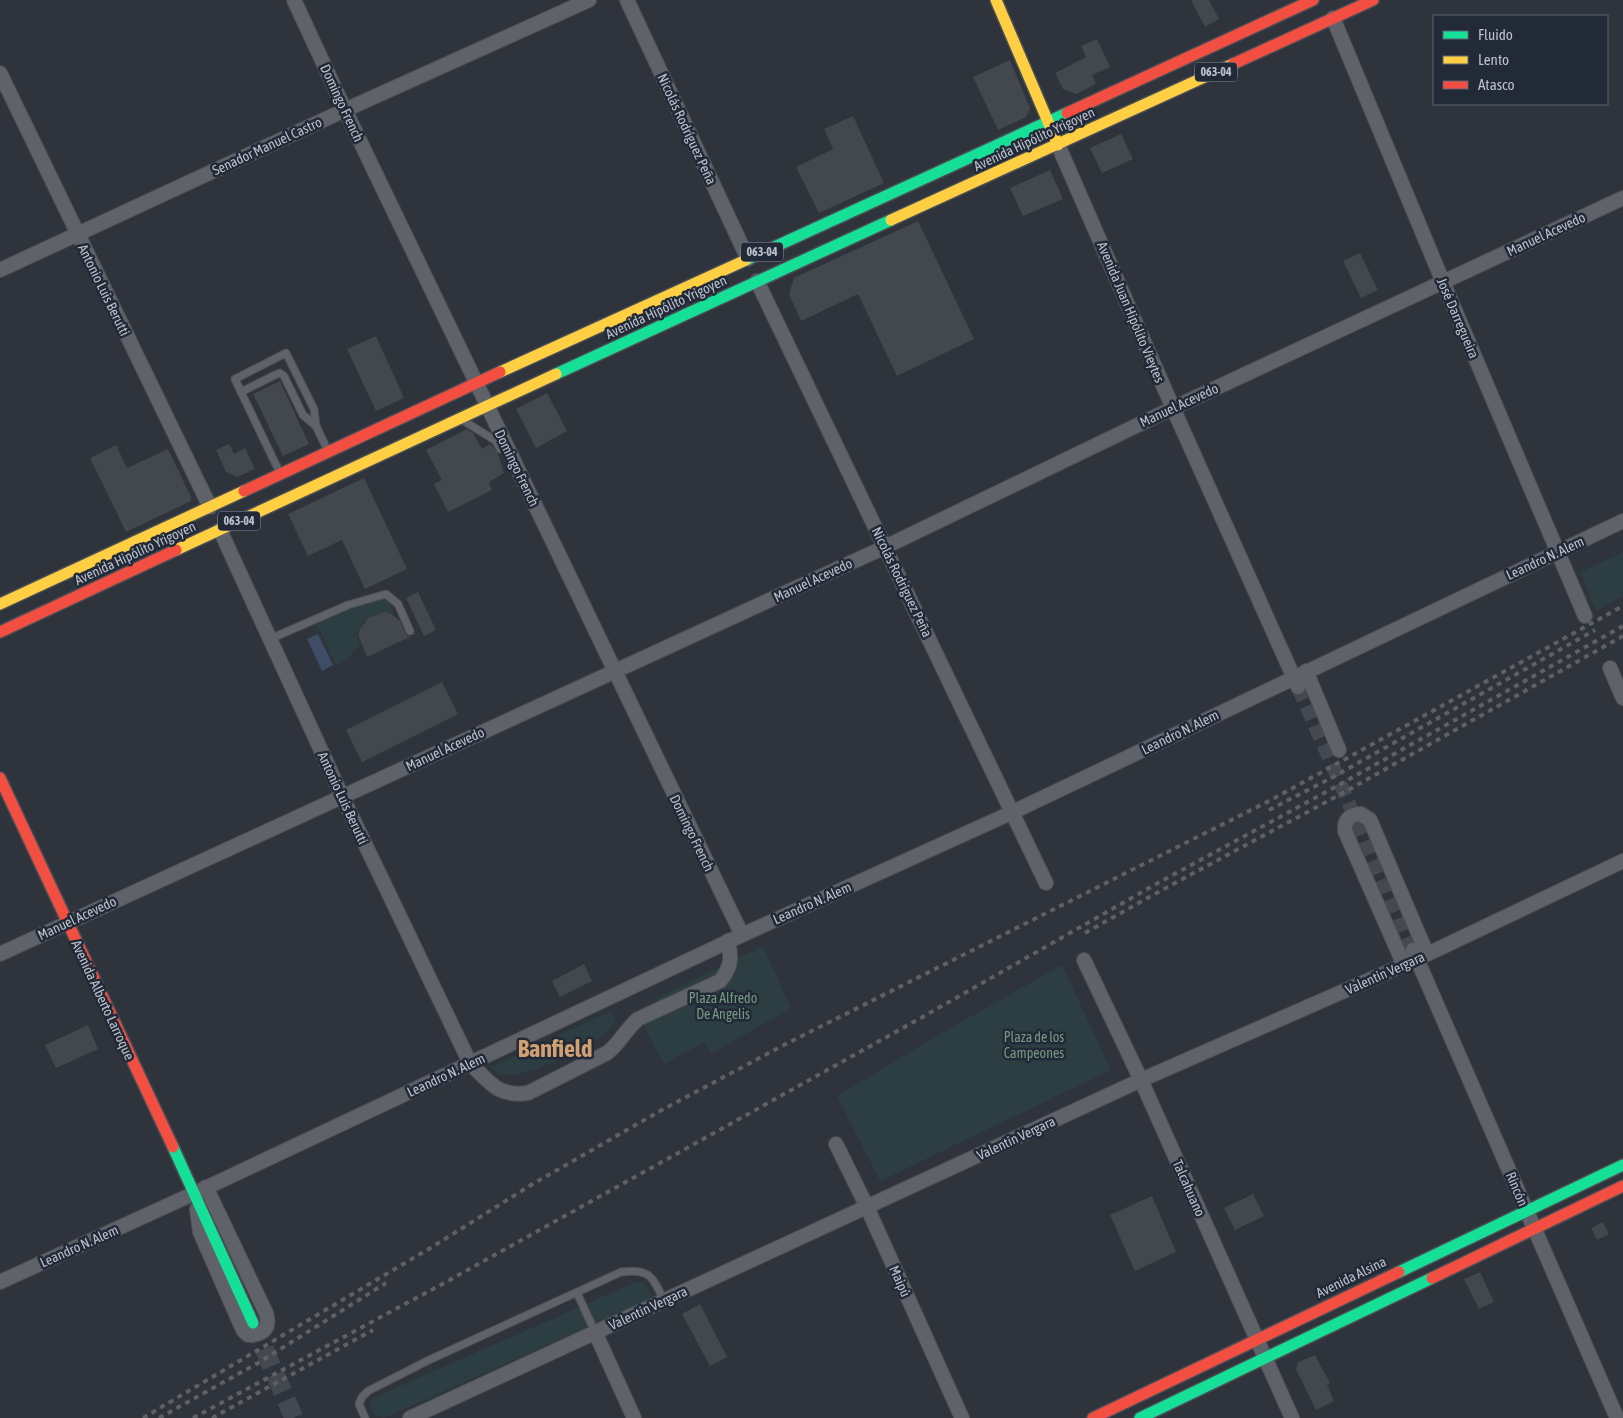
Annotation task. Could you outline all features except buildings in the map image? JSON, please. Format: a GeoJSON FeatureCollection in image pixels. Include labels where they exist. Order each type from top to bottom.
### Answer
{"type":"FeatureCollection","features":[{"type":"Feature","properties":{"kind":"main road","name":"Avenida Juan Hipólito Vieytes"},"geometry":{"type":"LineString","coordinates":[[996,0],[1058,144]]}},
{"type":"Feature","properties":{"kind":"main road","name":"Avenida Hipólito Yrigoyen"},"geometry":{"type":"LineString","coordinates":[[0,604],[476,382],[1313,0]]}},
{"type":"Feature","properties":{"kind":"main road","name":"Avenida Hipólito Yrigoyen"},"geometry":{"type":"LineString","coordinates":[[0,632],[220,530],[443,430],[460,418],[757,281],[1373,0]]}},
{"type":"Feature","properties":{"kind":"main road","name":"Avenida Alberto Larroque"},"geometry":{"type":"LineString","coordinates":[[0,778],[66,923],[200,1190],[253,1323]]}},
{"type":"Feature","properties":{"kind":"main road","name":"Avenida Alsina"},"geometry":{"type":"LineString","coordinates":[[1093,1418],[1623,1165]]}},
{"type":"Feature","properties":{"kind":"main road"},"geometry":{"type":"LineString","coordinates":[[1140,1418],[1623,1186]]}},
{"type":"Feature","properties":{"kind":"street","name":"Domingo French"},"geometry":{"type":"LineString","coordinates":[[294,0],[476,382],[487,406],[501,448],[614,671],[742,935]]}},
{"type":"Feature","properties":{"kind":"street","name":"Senador Manuel Castro"},"geometry":{"type":"LineString","coordinates":[[0,270],[345,110],[589,0]]}},
{"type":"Feature","properties":{"kind":"street","name":"Nicolás Rodríguez Peña"},"geometry":{"type":"LineString","coordinates":[[627,0],[748,259]]}},
{"type":"Feature","properties":{"kind":"street","name":"José Darregueira"},"geometry":{"type":"LineString","coordinates":[[1333,18],[1556,552],[1585,616]]}},
{"type":"Feature","properties":{"kind":"street","name":"Antonio Luis Berutti"},"geometry":{"type":"LineString","coordinates":[[0,73],[210,507]]}},
{"type":"Feature","properties":{"kind":"street","name":"Avenida Juan Hipólito Vieytes"},"geometry":{"type":"LineString","coordinates":[[1058,144],[1172,408],[1300,678],[1339,750]]}},
{"type":"Feature","properties":{"kind":"street","name":"Manuel Acevedo"},"geometry":{"type":"LineString","coordinates":[[0,954],[885,547],[1172,408],[1623,198]]}},
{"type":"Feature","properties":{"kind":"street","name":"Nicolás Rodríguez Peña"},"geometry":{"type":"LineString","coordinates":[[757,281],[1046,884]]}},
{"type":"Feature","properties":{"kind":"street","name":"Leandro N. Alem"},"geometry":{"type":"LineString","coordinates":[[0,1282],[742,935],[1013,812],[1300,678],[1623,521]]}},
{"type":"Feature","properties":{"kind":"street","name":"Antonio Luis Berutti"},"geometry":{"type":"LineString","coordinates":[[220,530],[342,796],[470,1063],[492,1086],[505,1093],[514,1095],[528,1092],[608,1053],[618,1044],[627,1028],[638,1019],[720,981],[728,972],[731,952],[728,942]]}},
{"type":"Feature","properties":{"kind":"street"},"geometry":{"type":"LineString","coordinates":[[1610,668],[1623,698]]}},
{"type":"Feature","properties":{"kind":"street","name":"Rincón"},"geometry":{"type":"LineString","coordinates":[[1404,965],[1345,831],[1346,821],[1352,815],[1361,814],[1370,820],[1419,954],[1526,1211],[1617,1418]]}},
{"type":"Feature","properties":{"kind":"street","name":"Valentín Vergara"},"geometry":{"type":"LineString","coordinates":[[410,1418],[1141,1080],[1404,965],[1419,954],[1623,861]]}},
{"type":"Feature","properties":{"kind":"street","name":"Talcahuano"},"geometry":{"type":"LineString","coordinates":[[1084,960],[1141,1080],[1292,1418]]}},
{"type":"Feature","properties":{"kind":"street","name":"Maipú"},"geometry":{"type":"LineString","coordinates":[[836,1144],[867,1207],[962,1418]]}},
{"type":"Feature","properties":{"kind":"street","name":"Avenida Alberto Larroque"},"geometry":{"type":"LineString","coordinates":[[200,1190],[268,1322],[266,1328],[255,1335],[248,1334],[243,1330],[200,1232],[200,1190]]}},
{"type":"Feature","properties":{"kind":"street"},"geometry":{"type":"LineString","coordinates":[[595,1332],[634,1418]]}},
{"type":"Feature","properties":{"kind":"lane"},"geometry":{"type":"LineString","coordinates":[[281,474],[236,379],[286,352],[314,410],[316,426],[328,451]]}},
{"type":"Feature","properties":{"kind":"lane"},"geometry":{"type":"LineString","coordinates":[[241,392],[280,373],[284,376],[303,415],[316,426]]}},
{"type":"Feature","properties":{"kind":"lane"},"geometry":{"type":"LineString","coordinates":[[460,418],[496,442],[501,448]]}},
{"type":"Feature","properties":{"kind":"lane"},"geometry":{"type":"LineString","coordinates":[[270,640],[348,605],[386,594],[398,604],[410,631]]}},
{"type":"Feature","properties":{"kind":"lane"},"geometry":{"type":"LineString","coordinates":[[365,1418],[359,1404],[362,1397],[368,1391],[429,1360],[621,1272],[637,1270],[647,1274],[656,1282],[664,1301]]}},
{"type":"Feature","properties":{"kind":"lane"},"geometry":{"type":"LineString","coordinates":[[577,1292],[595,1332]]}},
{"type":"Feature","properties":{"kind":"green space"},"geometry":{"type":"Polygon","coordinates":[[[1623,552],[1623,596],[1596,611],[1580,573],[1623,552]]]}},
{"type":"Feature","properties":{"kind":"green space"},"geometry":{"type":"Polygon","coordinates":[[[386,594],[395,617],[390,614],[378,614],[362,624],[356,634],[361,647],[354,650],[347,660],[336,666],[320,631],[315,625],[348,605],[386,594]]]}},
{"type":"Feature","properties":{"kind":"green space","name":"Plaza Alfredo De Angelis"},"geometry":{"type":"Polygon","coordinates":[[[763,946],[791,1008],[711,1054],[705,1042],[664,1064],[642,1023],[658,997],[763,946]]]}},
{"type":"Feature","properties":{"kind":"green space","name":"Plaza de los Campeones"},"geometry":{"type":"Polygon","coordinates":[[[1062,965],[1111,1070],[880,1181],[837,1096],[940,1034],[1062,965]]]}},
{"type":"Feature","properties":{"kind":"green space"},"geometry":{"type":"Polygon","coordinates":[[[609,1012],[616,1018],[605,1034],[585,1047],[556,1061],[513,1075],[503,1075],[490,1067],[609,1012]]]}},
{"type":"Feature","properties":{"kind":"green space"},"geometry":{"type":"Polygon","coordinates":[[[636,1282],[644,1283],[649,1288],[651,1295],[648,1300],[384,1418],[376,1416],[371,1409],[371,1401],[375,1397],[636,1282]]]}},
{"type":"Feature","properties":{"kind":"water"},"geometry":{"type":"Polygon","coordinates":[[[318,634],[333,665],[322,671],[307,639],[318,634]]]}},
{"type":"Feature","properties":{"kind":"tunnel"},"geometry":{"type":"LineString","coordinates":[[1298,687],[1413,950]]}},
{"type":"Feature","properties":{"kind":"tunnel"},"geometry":{"type":"LineString","coordinates":[[253,1323],[294,1418]]}},
{"type":"Feature","properties":{"kind":"railway"},"geometry":{"type":"LineString","coordinates":[[143,1418],[432,1247],[531,1185],[660,1111],[782,1046],[1271,800],[1623,606]]}},
{"type":"Feature","properties":{"kind":"railway"},"geometry":{"type":"LineString","coordinates":[[193,1418],[446,1282],[919,1019],[1156,884],[1337,786],[1623,626]]}},
{"type":"Feature","properties":{"kind":"railway"},"geometry":{"type":"LineString","coordinates":[[1269,810],[1333,777],[1595,630]]}},
{"type":"Feature","properties":{"kind":"railway"},"geometry":{"type":"LineString","coordinates":[[1085,933],[1341,794],[1623,636]]}},
{"type":"Feature","properties":{"kind":"railway"},"geometry":{"type":"LineString","coordinates":[[159,1418],[258,1363],[386,1283]]}},
{"type":"Feature","properties":{"kind":"railway"},"geometry":{"type":"LineString","coordinates":[[212,1418],[373,1330]]}},
{"type":"Feature","properties":{"kind":"traffic: fast"},"geometry":{"type":"LineString","coordinates":[[746,260],[1067,113]]}},
{"type":"Feature","properties":{"kind":"traffic: fast"},"geometry":{"type":"LineString","coordinates":[[556,374],[891,220]]}},
{"type":"Feature","properties":{"kind":"traffic: fast"},"geometry":{"type":"LineString","coordinates":[[173,1147],[253,1323]]}},
{"type":"Feature","properties":{"kind":"traffic: fast"},"geometry":{"type":"LineString","coordinates":[[1399,1272],[1623,1165]]}},
{"type":"Feature","properties":{"kind":"traffic: fast"},"geometry":{"type":"LineString","coordinates":[[1140,1418],[1432,1278]]}},
{"type":"Feature","properties":{"kind":"traffic: slow"},"geometry":{"type":"LineString","coordinates":[[996,0],[1058,145]]}},
{"type":"Feature","properties":{"kind":"traffic: slow"},"geometry":{"type":"LineString","coordinates":[[891,220],[1233,64]]}},
{"type":"Feature","properties":{"kind":"traffic: slow"},"geometry":{"type":"LineString","coordinates":[[500,372],[746,260]]}},
{"type":"Feature","properties":{"kind":"traffic: slow"},"geometry":{"type":"LineString","coordinates":[[176,550],[556,374]]}},
{"type":"Feature","properties":{"kind":"traffic: slow"},"geometry":{"type":"LineString","coordinates":[[0,604],[244,491]]}},
{"type":"Feature","properties":{"kind":"traffic: jam"},"geometry":{"type":"LineString","coordinates":[[1067,113],[1313,0]]}},
{"type":"Feature","properties":{"kind":"traffic: jam"},"geometry":{"type":"LineString","coordinates":[[1233,64],[1373,0]]}},
{"type":"Feature","properties":{"kind":"traffic: jam"},"geometry":{"type":"LineString","coordinates":[[244,491],[500,372]]}},
{"type":"Feature","properties":{"kind":"traffic: jam"},"geometry":{"type":"LineString","coordinates":[[0,632],[176,550]]}},
{"type":"Feature","properties":{"kind":"traffic: jam"},"geometry":{"type":"LineString","coordinates":[[0,778],[173,1147]]}},
{"type":"Feature","properties":{"kind":"traffic: jam"},"geometry":{"type":"LineString","coordinates":[[1432,1278],[1623,1186]]}},
{"type":"Feature","properties":{"kind":"traffic: jam"},"geometry":{"type":"LineString","coordinates":[[1093,1418],[1399,1272]]}},
{"type":"Feature","properties":{"kind":"district","name":"Banfield"},"geometry":{"type":"Point","coordinates":[555,1048]}}]}
